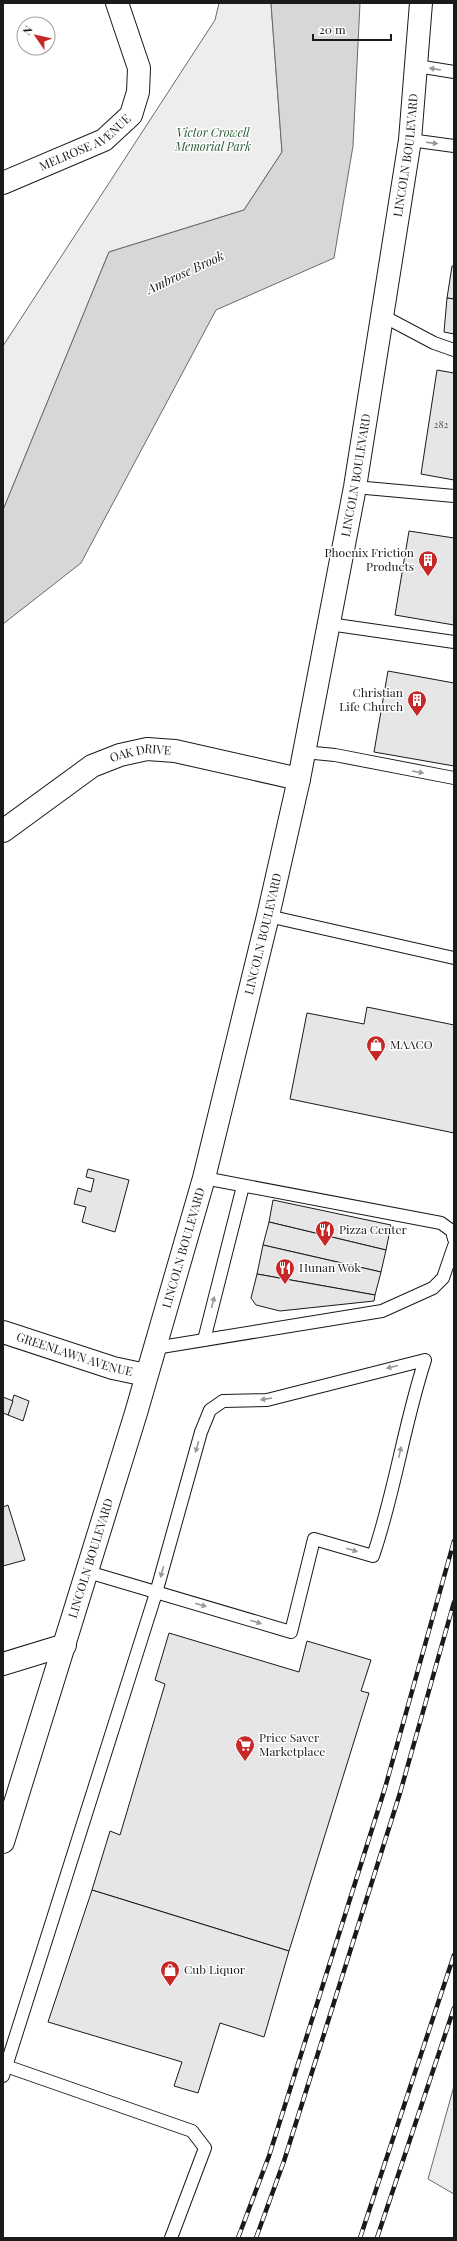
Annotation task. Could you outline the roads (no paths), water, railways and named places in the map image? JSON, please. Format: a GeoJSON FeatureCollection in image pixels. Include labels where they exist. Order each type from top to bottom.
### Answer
{"type":"FeatureCollection","features":[{"type":"Feature","properties":{"kind":"main road","name":"MELROSE AVENUE"},"geometry":{"type":"LineString","coordinates":[[3,183],[104,140],[130,115],[138,92],[139,68],[117,3]]}},
{"type":"Feature","properties":{"kind":"main road","name":"LINCOLN BOULEVARD"},"geometry":{"type":"LineString","coordinates":[[3,1842],[88,1572],[204,1178],[268,916],[299,779],[355,487],[410,140],[421,3]]}},
{"type":"Feature","properties":{"kind":"main road","name":"OAK DRIVE"},"geometry":{"type":"LineString","coordinates":[[3,831],[92,766],[120,755],[147,749],[175,751],[299,779]]}},
{"type":"Feature","properties":{"kind":"main road","name":"GREENLAWN AVENUE"},"geometry":{"type":"LineString","coordinates":[[3,1332],[113,1368],[146,1375]]}},
{"type":"Feature","properties":{"kind":"main road"},"geometry":{"type":"LineString","coordinates":[[3,1664],[65,1645]]}},
{"type":"Feature","properties":{"kind":"lane"},"geometry":{"type":"LineString","coordinates":[[417,66],[454,72]]}},
{"type":"Feature","properties":{"kind":"lane"},"geometry":{"type":"LineString","coordinates":[[410,140],[454,146]]}},
{"type":"Feature","properties":{"kind":"lane"},"geometry":{"type":"LineString","coordinates":[[383,316],[434,342],[454,350]]}},
{"type":"Feature","properties":{"kind":"lane"},"geometry":{"type":"LineString","coordinates":[[355,487],[454,496]]}},
{"type":"Feature","properties":{"kind":"lane"},"geometry":{"type":"LineString","coordinates":[[329,624],[454,642]]}},
{"type":"Feature","properties":{"kind":"lane"},"geometry":{"type":"LineString","coordinates":[[304,752],[335,755],[454,778]]}},
{"type":"Feature","properties":{"kind":"lane"},"geometry":{"type":"LineString","coordinates":[[268,916],[454,958]]}},
{"type":"Feature","properties":{"kind":"lane"},"geometry":{"type":"LineString","coordinates":[[204,1178],[441,1223],[452,1231],[454,1239]]}},
{"type":"Feature","properties":{"kind":"lane"},"geometry":{"type":"LineString","coordinates":[[204,1340],[243,1186]]}},
{"type":"Feature","properties":{"kind":"lane"},"geometry":{"type":"LineString","coordinates":[[155,1348],[382,1311],[433,1288],[443,1278],[454,1246]]}},
{"type":"Feature","properties":{"kind":"lane"},"geometry":{"type":"LineString","coordinates":[[88,1572],[156,1593],[291,1632],[314,1539],[373,1556],[384,1525],[402,1443],[425,1360],[266,1400],[223,1401],[210,1410],[201,1432],[156,1593],[4,2067],[192,2131],[204,2148],[171,2238]]}},
{"type":"Feature","properties":{"kind":"water","name":"Ambrose Brook"},"geometry":{"type":"Polygon","coordinates":[[[271,3],[360,3],[353,146],[334,258],[216,310],[81,563],[3,624],[3,510],[109,252],[244,210],[282,152],[271,3]]]}},
{"type":"Feature","properties":{"kind":"railway"},"geometry":{"type":"LineString","coordinates":[[238,2238],[269,2156],[385,1788],[454,1541]]}},
{"type":"Feature","properties":{"kind":"railway"},"geometry":{"type":"LineString","coordinates":[[256,2238],[284,2161],[400,1793],[454,1602]]}},
{"type":"Feature","properties":{"kind":"railway"},"geometry":{"type":"LineString","coordinates":[[360,2238],[454,1955]]}},
{"type":"Feature","properties":{"kind":"railway"},"geometry":{"type":"LineString","coordinates":[[377,2238],[454,2008]]}},
{"type":"Feature","properties":{"kind":"place","name":"Phoenix Friction Products"},"geometry":{"type":"Point","coordinates":[428,577]}},
{"type":"Feature","properties":{"kind":"place","name":"Christian Life Church"},"geometry":{"type":"Point","coordinates":[417,717]}},
{"type":"Feature","properties":{"kind":"place","name":"MAACO"},"geometry":{"type":"Point","coordinates":[376,1062]}},
{"type":"Feature","properties":{"kind":"place","name":"Pizza Center"},"geometry":{"type":"Point","coordinates":[325,1247]}},
{"type":"Feature","properties":{"kind":"place","name":"Hunan Wok"},"geometry":{"type":"Point","coordinates":[285,1285]}},
{"type":"Feature","properties":{"kind":"place","name":"Price Saver Marketplace"},"geometry":{"type":"Point","coordinates":[245,1762]}},
{"type":"Feature","properties":{"kind":"place","name":"Cub Liquor"},"geometry":{"type":"Point","coordinates":[170,1987]}},
{"type":"Feature","properties":{"kind":"park label","name":"Victor Crowell Memorial Park"},"geometry":{"type":"Point","coordinates":[213,140]}}]}
